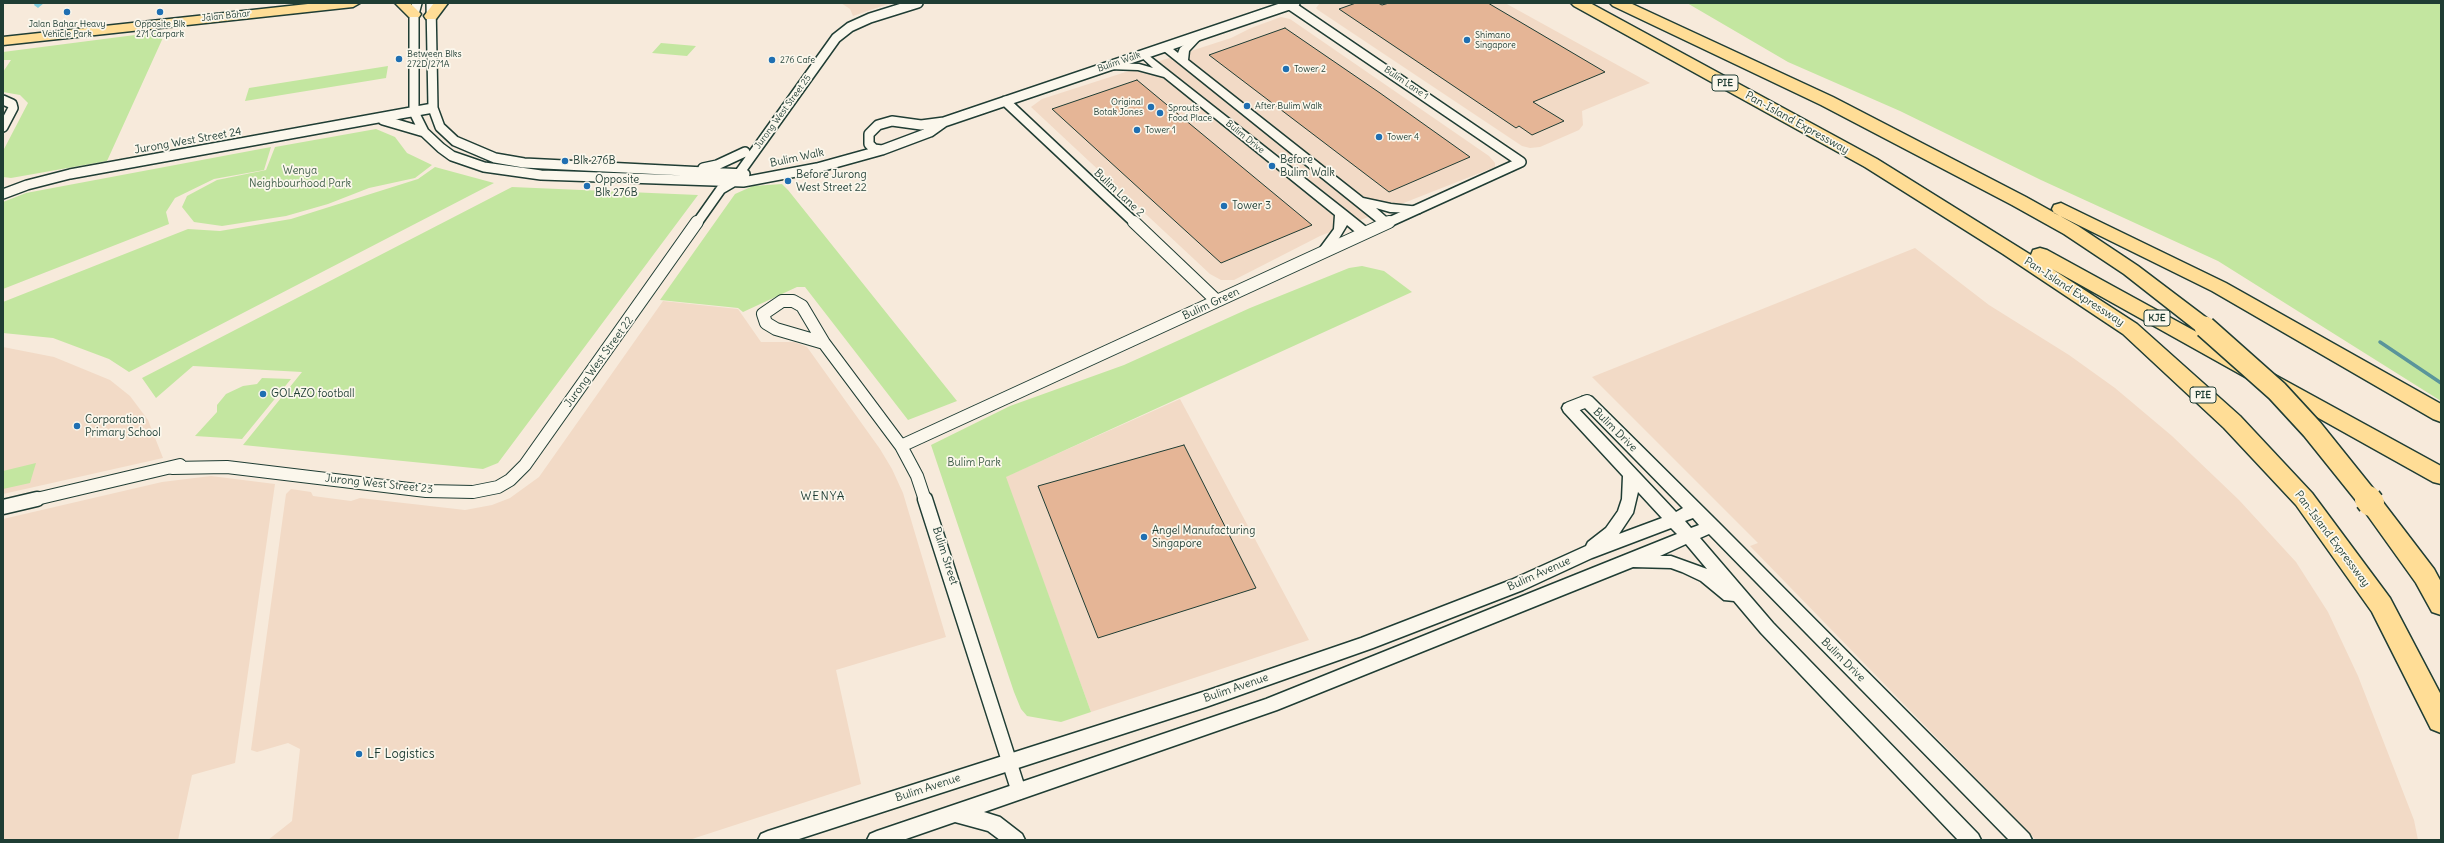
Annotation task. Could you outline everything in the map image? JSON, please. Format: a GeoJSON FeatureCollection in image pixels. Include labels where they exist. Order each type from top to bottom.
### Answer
{"type":"FeatureCollection","features":[{"type":"Feature","properties":{"kind":"highway","name":"Pan-Island Expressway"},"geometry":{"type":"LineString","coordinates":[[1579,3],[1871,163],[2010,250],[2130,329],[2232,422],[2304,499],[2381,604],[2441,721]]}},
{"type":"Feature","properties":{"kind":"highway","name":"PIE"},"geometry":{"type":"LineString","coordinates":[[1618,3],[1827,101],[1930,153],[2072,230],[2131,270],[2205,327],[2277,391],[2312,429],[2370,503],[2425,576],[2441,605]]}},
{"type":"Feature","properties":{"kind":"highway"},"geometry":{"type":"LineString","coordinates":[[1930,153],[1961,161],[2219,287],[2441,414]]}},
{"type":"Feature","properties":{"kind":"highway","name":"KJE"},"geometry":{"type":"LineString","coordinates":[[1871,163],[2060,265],[2441,476]]}},
{"type":"Feature","properties":{"kind":"main road","name":"Jalan Bahar"},"geometry":{"type":"LineString","coordinates":[[3,41],[250,10],[291,3]]}},
{"type":"Feature","properties":{"kind":"main road","name":"Jalan Bahar"},"geometry":{"type":"LineString","coordinates":[[3,36],[250,10],[353,3]]}},
{"type":"Feature","properties":{"kind":"main road"},"geometry":{"type":"LineString","coordinates":[[402,3],[415,8]]}},
{"type":"Feature","properties":{"kind":"main road"},"geometry":{"type":"LineString","coordinates":[[431,9],[441,3]]}},
{"type":"Feature","properties":{"kind":"street","name":"Jurong West Street 25"},"geometry":{"type":"LineString","coordinates":[[729,180],[745,152],[830,37],[855,20],[904,3]]}},
{"type":"Feature","properties":{"kind":"street","name":"Jurong West Street 25"},"geometry":{"type":"LineString","coordinates":[[729,180],[836,38],[850,27],[870,18],[918,3]]}},
{"type":"Feature","properties":{"kind":"street","name":"Bulim Walk"},"geometry":{"type":"LineString","coordinates":[[841,160],[869,144],[869,134],[878,125],[892,121],[921,125],[944,122],[1292,4]]}},
{"type":"Feature","properties":{"kind":"street","name":"Bulim Lane 1"},"geometry":{"type":"LineString","coordinates":[[1292,4],[1521,162]]}},
{"type":"Feature","properties":{"kind":"street"},"geometry":{"type":"LineString","coordinates":[[415,8],[414,112],[424,132],[452,156],[484,167],[516,173],[729,180]]}},
{"type":"Feature","properties":{"kind":"street"},"geometry":{"type":"LineString","coordinates":[[431,9],[433,108],[440,127],[455,141],[472,150],[495,158],[552,166],[688,170],[717,165],[745,152]]}},
{"type":"Feature","properties":{"kind":"street"},"geometry":{"type":"LineString","coordinates":[[1182,62],[1184,50],[1198,36]]}},
{"type":"Feature","properties":{"kind":"street","name":"Bulim Drive"},"geometry":{"type":"LineString","coordinates":[[1164,47],[1387,223]]}},
{"type":"Feature","properties":{"kind":"street","name":"Bulim Drive"},"geometry":{"type":"LineString","coordinates":[[1143,54],[1366,233]]}},
{"type":"Feature","properties":{"kind":"street"},"geometry":{"type":"LineString","coordinates":[[1108,66],[1139,67],[1171,77]]}},
{"type":"Feature","properties":{"kind":"street"},"geometry":{"type":"LineString","coordinates":[[3,100],[12,104],[13,108],[3,127]]}},
{"type":"Feature","properties":{"kind":"street","name":"Bulim Lane 2"},"geometry":{"type":"LineString","coordinates":[[1005,101],[1217,301]]}},
{"type":"Feature","properties":{"kind":"street","name":"Jurong West Street 24"},"geometry":{"type":"LineString","coordinates":[[3,194],[57,176],[433,108]]}},
{"type":"Feature","properties":{"kind":"street","name":"Jurong West Street 24"},"geometry":{"type":"LineString","coordinates":[[378,118],[424,132]]}},
{"type":"Feature","properties":{"kind":"street","name":"Bulim Walk"},"geometry":{"type":"LineString","coordinates":[[729,180],[743,182],[757,178],[789,174],[882,150],[930,132],[944,122]]}},
{"type":"Feature","properties":{"kind":"street"},"geometry":{"type":"LineString","coordinates":[[869,144],[874,149],[882,150]]}},
{"type":"Feature","properties":{"kind":"street","name":"Bulim Green"},"geometry":{"type":"LineString","coordinates":[[901,446],[1132,342],[1217,301],[1521,162]]}},
{"type":"Feature","properties":{"kind":"street"},"geometry":{"type":"LineString","coordinates":[[688,170],[729,180]]}},
{"type":"Feature","properties":{"kind":"street","name":"Jurong West Street 22"},"geometry":{"type":"LineString","coordinates":[[450,490],[473,492],[485,490],[498,486],[518,473],[729,180]]}},
{"type":"Feature","properties":{"kind":"street"},"geometry":{"type":"LineString","coordinates":[[1351,195],[1374,205],[1416,210]]}},
{"type":"Feature","properties":{"kind":"street"},"geometry":{"type":"LineString","coordinates":[[1324,252],[1340,229],[1342,222],[1341,214]]}},
{"type":"Feature","properties":{"kind":"street","name":"Bulim Street"},"geometry":{"type":"LineString","coordinates":[[824,343],[776,329],[766,323],[763,314],[772,306],[782,301],[793,300],[802,306],[824,343],[901,446],[917,476],[944,553],[1019,792]]}},
{"type":"Feature","properties":{"kind":"street","name":"Bulim Drive"},"geometry":{"type":"LineString","coordinates":[[1971,840],[1766,628],[1688,535],[1631,476],[1569,408],[1587,401],[2022,840]]}},
{"type":"Feature","properties":{"kind":"street","name":"Jurong West Street 23"},"geometry":{"type":"LineString","coordinates":[[3,507],[172,468],[227,467],[426,491],[450,490]]}},
{"type":"Feature","properties":{"kind":"street"},"geometry":{"type":"LineString","coordinates":[[1586,553],[1612,532],[1625,513],[1630,500],[1631,476]]}},
{"type":"Feature","properties":{"kind":"street","name":"Bulim Avenue"},"geometry":{"type":"LineString","coordinates":[[768,840],[1010,762],[1367,643],[1517,585],[1586,553],[1674,520],[1695,510]]}},
{"type":"Feature","properties":{"kind":"street","name":"Bulim Avenue"},"geometry":{"type":"LineString","coordinates":[[877,840],[1271,705],[1624,564],[1688,535],[1712,526]]}},
{"type":"Feature","properties":{"kind":"street"},"geometry":{"type":"LineString","coordinates":[[1624,564],[1652,560],[1670,562],[1707,576],[1766,628]]}},
{"type":"Feature","properties":{"kind":"street"},"geometry":{"type":"LineString","coordinates":[[954,814],[993,823],[1015,840]]}},
{"type":"Feature","properties":{"kind":"shaded area"},"geometry":{"type":"Polygon","coordinates":[[[841,3],[891,3],[853,16],[850,9],[841,3]]]}},
{"type":"Feature","properties":{"kind":"shaded area","name":"Shimano Singapore"},"geometry":{"type":"Polygon","coordinates":[[[1320,3],[1505,3],[1650,83],[1582,111],[1583,125],[1579,130],[1540,147],[1530,148],[1522,146],[1318,10],[1316,8],[1320,3]]]}},
{"type":"Feature","properties":{"kind":"shaded area"},"geometry":{"type":"Polygon","coordinates":[[[1281,17],[1290,19],[1489,156],[1495,163],[1495,167],[1320,236],[1234,280],[1221,280],[1210,274],[1031,107],[1042,99],[1231,38],[1251,28],[1281,17]]]}},
{"type":"Feature","properties":{"kind":"shaded area"},"geometry":{"type":"Polygon","coordinates":[[[1915,248],[1989,305],[2069,355],[2115,388],[2172,436],[2239,500],[2296,562],[2328,612],[2358,676],[2414,820],[2418,840],[2036,840],[1750,546],[1758,543],[1592,377],[1915,248]]]}},
{"type":"Feature","properties":{"kind":"shaded area"},"geometry":{"type":"Polygon","coordinates":[[[663,301],[738,309],[761,342],[795,342],[807,347],[880,449],[892,469],[903,493],[946,637],[836,670],[861,784],[689,840],[268,840],[292,821],[300,749],[288,743],[257,752],[251,750],[286,494],[291,489],[311,492],[313,496],[351,501],[360,498],[465,510],[492,505],[510,498],[539,477],[663,301]]]}},
{"type":"Feature","properties":{"kind":"shaded area","name":"Corporation Primary School"},"geometry":{"type":"Polygon","coordinates":[[[3,347],[54,357],[110,380],[130,396],[148,420],[163,458],[3,494],[3,347]]]}},
{"type":"Feature","properties":{"kind":"shaded area"},"geometry":{"type":"Polygon","coordinates":[[[1180,399],[1309,640],[1091,712],[1005,477],[1180,399]]]}},
{"type":"Feature","properties":{"kind":"shaded area"},"geometry":{"type":"Polygon","coordinates":[[[211,476],[275,484],[235,763],[192,775],[178,840],[3,840],[3,519],[162,482],[211,476]]]}},
{"type":"Feature","properties":{"kind":"green space"},"geometry":{"type":"Polygon","coordinates":[[[1687,3],[2441,3],[2441,401],[2218,261],[2041,180],[1900,111],[1788,62],[1687,3]]]}},
{"type":"Feature","properties":{"kind":"green space"},"geometry":{"type":"Polygon","coordinates":[[[166,31],[107,161],[11,178],[3,177],[3,151],[28,103],[20,95],[3,92],[3,72],[11,60],[3,60],[3,52],[166,31]]]}},
{"type":"Feature","properties":{"kind":"green space"},"geometry":{"type":"Polygon","coordinates":[[[661,43],[696,46],[687,56],[652,53],[661,43]]]}},
{"type":"Feature","properties":{"kind":"green space"},"geometry":{"type":"Polygon","coordinates":[[[388,66],[386,78],[245,101],[249,88],[388,66]]]}},
{"type":"Feature","properties":{"kind":"green space","name":"Wenya Neighbourhood Park"},"geometry":{"type":"Polygon","coordinates":[[[376,129],[395,137],[407,153],[432,165],[415,178],[369,188],[328,204],[286,216],[222,226],[194,222],[182,207],[187,196],[217,180],[266,170],[275,147],[376,129]]]}},
{"type":"Feature","properties":{"kind":"green space"},"geometry":{"type":"Polygon","coordinates":[[[271,147],[264,170],[214,179],[175,198],[166,212],[169,224],[3,289],[3,202],[26,193],[271,147]]]}},
{"type":"Feature","properties":{"kind":"green space"},"geometry":{"type":"Polygon","coordinates":[[[435,167],[494,183],[129,372],[109,359],[53,338],[3,333],[3,302],[188,229],[220,231],[291,219],[418,179],[435,167]]]}},
{"type":"Feature","properties":{"kind":"green space"},"geometry":{"type":"Polygon","coordinates":[[[782,184],[957,401],[908,420],[805,287],[797,287],[743,312],[738,308],[660,300],[735,194],[753,186],[782,184]]]}},
{"type":"Feature","properties":{"kind":"green space"},"geometry":{"type":"Polygon","coordinates":[[[512,187],[698,195],[498,463],[483,469],[243,445],[302,372],[193,366],[156,398],[142,378],[512,187]]]}},
{"type":"Feature","properties":{"kind":"green space","name":"Bulim Park"},"geometry":{"type":"Polygon","coordinates":[[[1362,266],[1384,271],[1412,292],[1006,477],[1091,712],[1061,722],[1027,716],[1021,709],[1014,692],[931,445],[1010,406],[1124,365],[1250,308],[1349,268],[1362,266]]]}},
{"type":"Feature","properties":{"kind":"green space","name":"GOLAZO football"},"geometry":{"type":"Polygon","coordinates":[[[262,378],[291,379],[242,439],[195,436],[217,412],[217,405],[226,394],[243,386],[257,384],[262,378]]]}},
{"type":"Feature","properties":{"kind":"green space"},"geometry":{"type":"Polygon","coordinates":[[[36,463],[30,483],[3,489],[3,471],[36,463]]]}},
{"type":"Feature","properties":{"kind":"building","name":"Shimano Singapore"},"geometry":{"type":"Polygon","coordinates":[[[1356,3],[1378,3],[1382,5],[1389,3],[1488,3],[1605,72],[1533,102],[1564,121],[1532,135],[1519,126],[1516,128],[1339,9],[1356,3]]]}},
{"type":"Feature","properties":{"kind":"building"},"geometry":{"type":"Polygon","coordinates":[[[1285,28],[1470,157],[1389,192],[1209,55],[1285,28]]]}},
{"type":"Feature","properties":{"kind":"building"},"geometry":{"type":"Polygon","coordinates":[[[1137,80],[1312,225],[1221,263],[1052,109],[1137,80]]]}},
{"type":"Feature","properties":{"kind":"building","name":"Angel Manufacturing Singapore"},"geometry":{"type":"Polygon","coordinates":[[[1184,445],[1256,588],[1098,638],[1038,486],[1184,445]]]}},
{"type":"Feature","properties":{"kind":"waterway"},"geometry":{"type":"LineString","coordinates":[[2380,342],[2441,383]]}},
{"type":"Feature","properties":{"kind":"place","name":"Jalan Bahar Heavy Vehicle Park"},"geometry":{"type":"Point","coordinates":[67,12]}},
{"type":"Feature","properties":{"kind":"place","name":"Opposite Blk 271 Carpark"},"geometry":{"type":"Point","coordinates":[160,12]}},
{"type":"Feature","properties":{"kind":"place","name":"Shimano Singapore"},"geometry":{"type":"Point","coordinates":[1467,40]}},
{"type":"Feature","properties":{"kind":"place","name":"Between Blks 272D/271A"},"geometry":{"type":"Point","coordinates":[399,59]}},
{"type":"Feature","properties":{"kind":"place","name":"276 Cafe"},"geometry":{"type":"Point","coordinates":[772,60]}},
{"type":"Feature","properties":{"kind":"place","name":"Tower 2"},"geometry":{"type":"Point","coordinates":[1286,69]}},
{"type":"Feature","properties":{"kind":"place","name":"After Bulim Walk"},"geometry":{"type":"Point","coordinates":[1247,106]}},
{"type":"Feature","properties":{"kind":"place","name":"Original Botak Jones"},"geometry":{"type":"Point","coordinates":[1151,107]}},
{"type":"Feature","properties":{"kind":"place","name":"Sprouts Food Place"},"geometry":{"type":"Point","coordinates":[1160,113]}},
{"type":"Feature","properties":{"kind":"place","name":"Tower 1"},"geometry":{"type":"Point","coordinates":[1137,130]}},
{"type":"Feature","properties":{"kind":"place","name":"Tower 4"},"geometry":{"type":"Point","coordinates":[1379,137]}},
{"type":"Feature","properties":{"kind":"place","name":"Blk 276B"},"geometry":{"type":"Point","coordinates":[565,161]}},
{"type":"Feature","properties":{"kind":"place","name":"Before Bulim Walk"},"geometry":{"type":"Point","coordinates":[1272,166]}},
{"type":"Feature","properties":{"kind":"place","name":"Before Jurong West Street 22"},"geometry":{"type":"Point","coordinates":[788,181]}},
{"type":"Feature","properties":{"kind":"place","name":"Opposite Blk 276B"},"geometry":{"type":"Point","coordinates":[587,186]}},
{"type":"Feature","properties":{"kind":"place","name":"Tower 3"},"geometry":{"type":"Point","coordinates":[1224,206]}},
{"type":"Feature","properties":{"kind":"place","name":"GOLAZO football"},"geometry":{"type":"Point","coordinates":[263,394]}},
{"type":"Feature","properties":{"kind":"place","name":"Corporation Primary School"},"geometry":{"type":"Point","coordinates":[77,426]}},
{"type":"Feature","properties":{"kind":"place","name":"Angel Manufacturing Singapore"},"geometry":{"type":"Point","coordinates":[1144,537]}},
{"type":"Feature","properties":{"kind":"place","name":"LF Logistics"},"geometry":{"type":"Point","coordinates":[359,754]}},
{"type":"Feature","properties":{"kind":"district","name":"WENYA"},"geometry":{"type":"Point","coordinates":[823,497]}}]}
